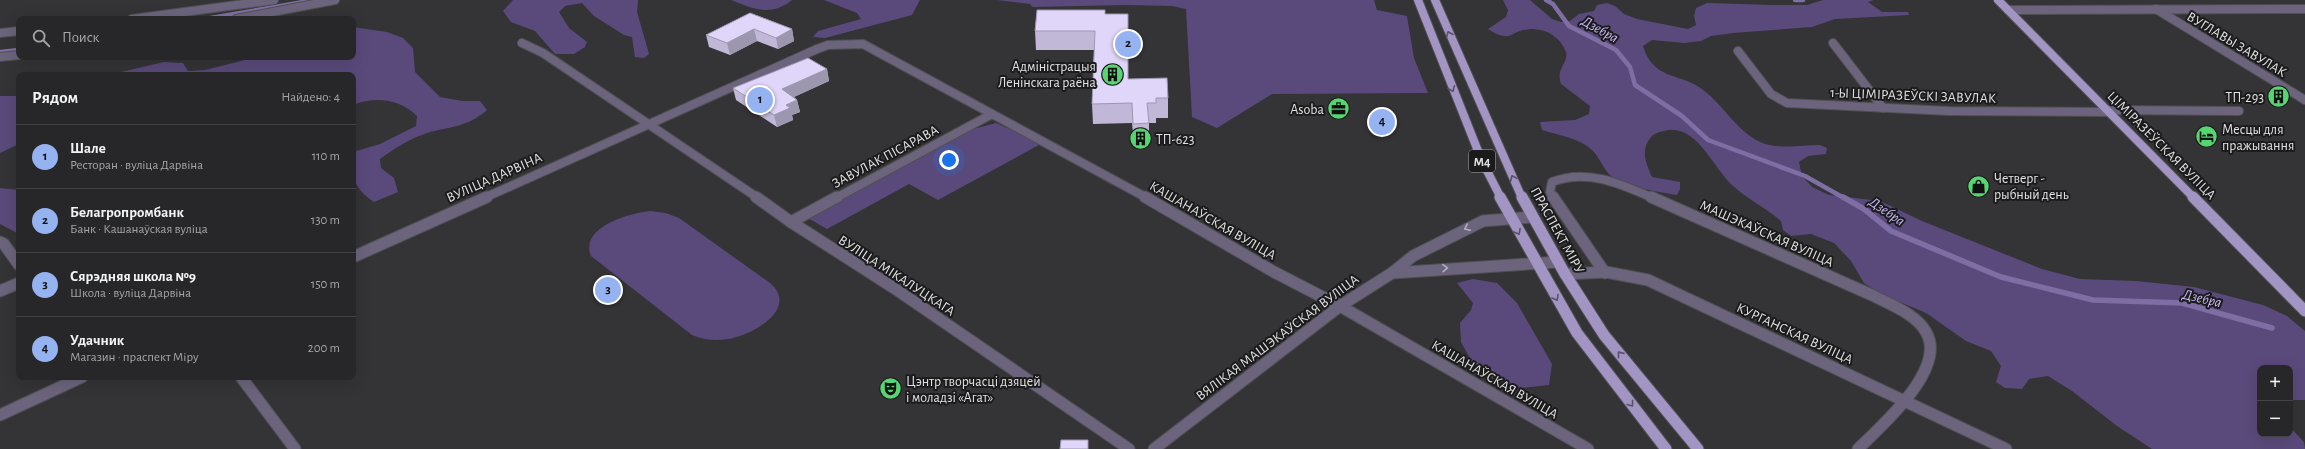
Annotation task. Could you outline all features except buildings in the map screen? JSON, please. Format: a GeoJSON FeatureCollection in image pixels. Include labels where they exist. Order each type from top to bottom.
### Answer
{"type":"FeatureCollection","features":[{"type":"Feature","properties":{"kind":"main road","name":"М4"},"geometry":{"type":"LineString","coordinates":[[1418,0],[1482,161],[1510,217],[1577,333],[1666,449]]}},
{"type":"Feature","properties":{"kind":"main road","name":"ПРАСПЕКТ МІРУ"},"geometry":{"type":"LineString","coordinates":[[1435,0],[1518,189],[1532,217],[1565,274],[1604,335],[1698,449]]}},
{"type":"Feature","properties":{"kind":"main road","name":"ЦІМІРАЗЕЎСКАЯ ВУЛІЦА"},"geometry":{"type":"LineString","coordinates":[[1998,0],[2110,111],[2305,311]]}},
{"type":"Feature","properties":{"kind":"street"},"geometry":{"type":"LineString","coordinates":[[154,16],[274,0]]}},
{"type":"Feature","properties":{"kind":"street"},"geometry":{"type":"LineString","coordinates":[[252,16],[336,0]]}},
{"type":"Feature","properties":{"kind":"street","name":"ВУГЛАВЫ ЗАВУЛАК"},"geometry":{"type":"LineString","coordinates":[[2156,9],[2305,100]]}},
{"type":"Feature","properties":{"kind":"street"},"geometry":{"type":"LineString","coordinates":[[2008,10],[2305,9]]}},
{"type":"Feature","properties":{"kind":"street"},"geometry":{"type":"LineString","coordinates":[[0,33],[16,32]]}},
{"type":"Feature","properties":{"kind":"street"},"geometry":{"type":"LineString","coordinates":[[522,43],[543,53],[648,125]]}},
{"type":"Feature","properties":{"kind":"street"},"geometry":{"type":"LineString","coordinates":[[1833,43],[1883,108]]}},
{"type":"Feature","properties":{"kind":"street","name":"КАШАНАЎСКАЯ ВУЛІЦА"},"geometry":{"type":"LineString","coordinates":[[817,49],[828,45],[863,44],[1119,182],[1274,272],[1340,306],[1588,449]]}},
{"type":"Feature","properties":{"kind":"street","name":"ВУЛІЦА ДАРВІНА"},"geometry":{"type":"LineString","coordinates":[[356,256],[817,49]]}},
{"type":"Feature","properties":{"kind":"street","name":"1-Ы ЦІМІРАЗЕЎСКІ ЗАВУЛАК"},"geometry":{"type":"LineString","coordinates":[[1738,51],[1771,94],[1780,101],[1794,104],[1949,111],[2110,111],[2166,109],[2240,111]]}},
{"type":"Feature","properties":{"kind":"street"},"geometry":{"type":"LineString","coordinates":[[0,58],[16,55]]}},
{"type":"Feature","properties":{"kind":"street","name":"ЗАВУЛАК ПІСАРАВА"},"geometry":{"type":"LineString","coordinates":[[791,222],[992,114]]}},
{"type":"Feature","properties":{"kind":"street","name":"ВУЛІЦА МІКАЛУЦКАГА"},"geometry":{"type":"LineString","coordinates":[[648,125],[714,166],[791,222],[894,288],[1129,449]]}},
{"type":"Feature","properties":{"kind":"street","name":"МАШЭКАЎСКАЯ ВУЛІЦА"},"geometry":{"type":"LineString","coordinates":[[1605,273],[1550,192],[1552,182],[1564,176],[1574,174],[1592,176],[1628,187],[1874,296],[1905,314],[1921,326],[1929,338],[1930,362],[1905,401],[1858,449]]}},
{"type":"Feature","properties":{"kind":"street","name":"ВЯЛІКАЯ МАШЭКАЎСКАЯ ВУЛІЦА"},"geometry":{"type":"LineString","coordinates":[[1154,449],[1340,306],[1392,273],[1413,256],[1483,221],[1510,217],[1532,217]]}},
{"type":"Feature","properties":{"kind":"street"},"geometry":{"type":"LineString","coordinates":[[0,242],[16,261]]}},
{"type":"Feature","properties":{"kind":"street"},"geometry":{"type":"LineString","coordinates":[[1413,256],[1419,264],[1427,268]]}},
{"type":"Feature","properties":{"kind":"street"},"geometry":{"type":"LineString","coordinates":[[1392,273],[1427,268],[1558,262]]}},
{"type":"Feature","properties":{"kind":"street","name":"КУРГАНСКАЯ ВУЛІЦА"},"geometry":{"type":"LineString","coordinates":[[1565,274],[1628,274],[1648,280],[2006,449]]}},
{"type":"Feature","properties":{"kind":"street"},"geometry":{"type":"LineString","coordinates":[[0,291],[16,284]]}},
{"type":"Feature","properties":{"kind":"street"},"geometry":{"type":"LineString","coordinates":[[0,415],[76,380]]}},
{"type":"Feature","properties":{"kind":"street"},"geometry":{"type":"LineString","coordinates":[[243,380],[295,449]]}},
{"type":"Feature","properties":{"kind":"shaded area"},"geometry":{"type":"Polygon","coordinates":[[[513,0],[638,0],[637,12],[649,54],[644,58],[635,57],[632,37],[624,35],[594,16],[582,3],[565,6],[559,12],[569,28],[587,42],[585,47],[574,54],[555,54],[535,31],[511,22],[503,11],[513,0]]]}},
{"type":"Feature","properties":{"kind":"shaded area"},"geometry":{"type":"Polygon","coordinates":[[[731,0],[792,0],[777,8],[762,10],[731,0]]]}},
{"type":"Feature","properties":{"kind":"shaded area"},"geometry":{"type":"Polygon","coordinates":[[[824,0],[920,0],[912,15],[825,38],[813,37],[818,31],[861,19],[857,13],[824,0]]]}},
{"type":"Feature","properties":{"kind":"shaded area"},"geometry":{"type":"Polygon","coordinates":[[[997,0],[1374,0],[1377,10],[1407,16],[1414,58],[1428,93],[1272,94],[1217,128],[1192,117],[1186,9],[1172,6],[1126,5],[1033,7],[1030,4],[997,0]]]}},
{"type":"Feature","properties":{"kind":"shaded area"},"geometry":{"type":"Polygon","coordinates":[[[1503,0],[1530,0],[1552,19],[1561,22],[1570,21],[1579,14],[1594,11],[1597,5],[1607,3],[1615,6],[1624,14],[1637,19],[1688,29],[1696,25],[1694,16],[1696,8],[1707,3],[1807,5],[1823,0],[1874,0],[1868,2],[1882,12],[1908,12],[1909,15],[1835,19],[1812,27],[1711,36],[1701,41],[1684,43],[1652,40],[1643,46],[1647,57],[1659,70],[1699,87],[1715,100],[1743,130],[1760,142],[1774,146],[1820,145],[1827,148],[1826,154],[1808,156],[1799,162],[1802,176],[1812,187],[1829,195],[1880,201],[1922,221],[2042,269],[2080,279],[2136,281],[2194,287],[2263,305],[2287,316],[2305,331],[2305,400],[2293,400],[2293,365],[2257,365],[2257,437],[2293,437],[2293,430],[2304,442],[2305,449],[2152,449],[2117,426],[2072,391],[2048,376],[2029,379],[2022,389],[2005,388],[1996,382],[2001,366],[1991,351],[1966,341],[1926,313],[1881,294],[1864,283],[1851,261],[1834,243],[1811,234],[1791,236],[1783,230],[1781,221],[1732,185],[1703,148],[1685,133],[1675,130],[1657,133],[1651,137],[1645,152],[1646,162],[1652,177],[1680,182],[1680,189],[1677,195],[1642,188],[1617,180],[1608,173],[1593,151],[1582,143],[1542,130],[1540,122],[1575,120],[1589,114],[1590,106],[1561,84],[1560,74],[1566,60],[1566,52],[1563,45],[1553,35],[1541,30],[1527,29],[1509,36],[1503,36],[1488,29],[1506,17],[1508,10],[1503,0]]]}},
{"type":"Feature","properties":{"kind":"shaded area"},"geometry":{"type":"Polygon","coordinates":[[[356,27],[387,32],[403,38],[413,48],[415,72],[440,97],[462,101],[480,101],[487,110],[472,120],[458,126],[427,133],[414,138],[380,159],[381,168],[394,178],[398,192],[374,202],[361,191],[356,183],[356,151],[380,144],[416,126],[417,116],[410,110],[387,101],[378,100],[356,104],[356,72],[121,72],[164,62],[183,63],[188,71],[205,70],[245,60],[356,60],[356,27]]]}},
{"type":"Feature","properties":{"kind":"shaded area"},"geometry":{"type":"Polygon","coordinates":[[[0,96],[16,96],[16,145],[0,153],[0,96]]]}},
{"type":"Feature","properties":{"kind":"shaded area"},"geometry":{"type":"Polygon","coordinates":[[[996,123],[1028,137],[1039,145],[938,200],[909,184],[827,229],[806,217],[966,131],[996,123]]]}},
{"type":"Feature","properties":{"kind":"shaded area"},"geometry":{"type":"Polygon","coordinates":[[[0,188],[16,190],[16,232],[0,224],[0,188]]]}},
{"type":"Feature","properties":{"kind":"shaded area"},"geometry":{"type":"Polygon","coordinates":[[[650,211],[666,213],[679,218],[770,283],[778,293],[779,302],[776,311],[769,320],[748,333],[728,339],[710,340],[692,335],[591,256],[589,246],[592,237],[608,223],[619,218],[650,211]]]}},
{"type":"Feature","properties":{"kind":"shaded area"},"geometry":{"type":"Polygon","coordinates":[[[1473,279],[1497,283],[1517,303],[1552,364],[1549,385],[1521,388],[1493,378],[1472,362],[1461,342],[1460,323],[1471,310],[1473,303],[1457,283],[1473,279]]]}},
{"type":"Feature","properties":{"kind":"waterway","name":"Дзебра"},"geometry":{"type":"LineString","coordinates":[[222,16],[315,0]]}},
{"type":"Feature","properties":{"kind":"waterway","name":"Дзебра"},"geometry":{"type":"LineString","coordinates":[[1546,0],[1553,4],[1569,26],[1616,50],[1630,67],[1635,85],[1682,116],[1708,140],[1805,176],[1844,198]]}},
{"type":"Feature","properties":{"kind":"waterway"},"geometry":{"type":"LineString","coordinates":[[1795,0],[1803,0]]}},
{"type":"Feature","properties":{"kind":"waterway","name":"Дзебра"},"geometry":{"type":"LineString","coordinates":[[0,52],[16,50]]}},
{"type":"Feature","properties":{"kind":"waterway","name":"Дзебра"},"geometry":{"type":"LineString","coordinates":[[1843,197],[1864,209],[1891,231],[2001,277],[2093,300],[2182,303],[2272,328]]}},
{"type":"Feature","properties":{"kind":"place","name":"Белагропромбанк"},"geometry":{"type":"Point","coordinates":[1128,44]}},
{"type":"Feature","properties":{"kind":"place","name":"Адміністрацыя Ленінскага раёна"},"geometry":{"type":"Point","coordinates":[1112,74]}},
{"type":"Feature","properties":{"kind":"place","name":"ТП-293"},"geometry":{"type":"Point","coordinates":[2279,97]}},
{"type":"Feature","properties":{"kind":"place","name":"Шале"},"geometry":{"type":"Point","coordinates":[760,100]}},
{"type":"Feature","properties":{"kind":"place","name":"Asoba"},"geometry":{"type":"Point","coordinates":[1339,109]}},
{"type":"Feature","properties":{"kind":"place","name":"Удачник"},"geometry":{"type":"Point","coordinates":[1382,122]}},
{"type":"Feature","properties":{"kind":"place","name":"Месцы для пражывання"},"geometry":{"type":"Point","coordinates":[2206,137]}},
{"type":"Feature","properties":{"kind":"place","name":"ТП-623"},"geometry":{"type":"Point","coordinates":[1141,139]}},
{"type":"Feature","properties":{"kind":"place","name":"Четверг - рыбный день"},"geometry":{"type":"Point","coordinates":[1979,186]}},
{"type":"Feature","properties":{"kind":"place","name":"Сярэдняя школа №9"},"geometry":{"type":"Point","coordinates":[608,290]}},
{"type":"Feature","properties":{"kind":"place","name":"Цэнтр творчасці дзяцей і моладзі «Агат»"},"geometry":{"type":"Point","coordinates":[891,389]}}]}
